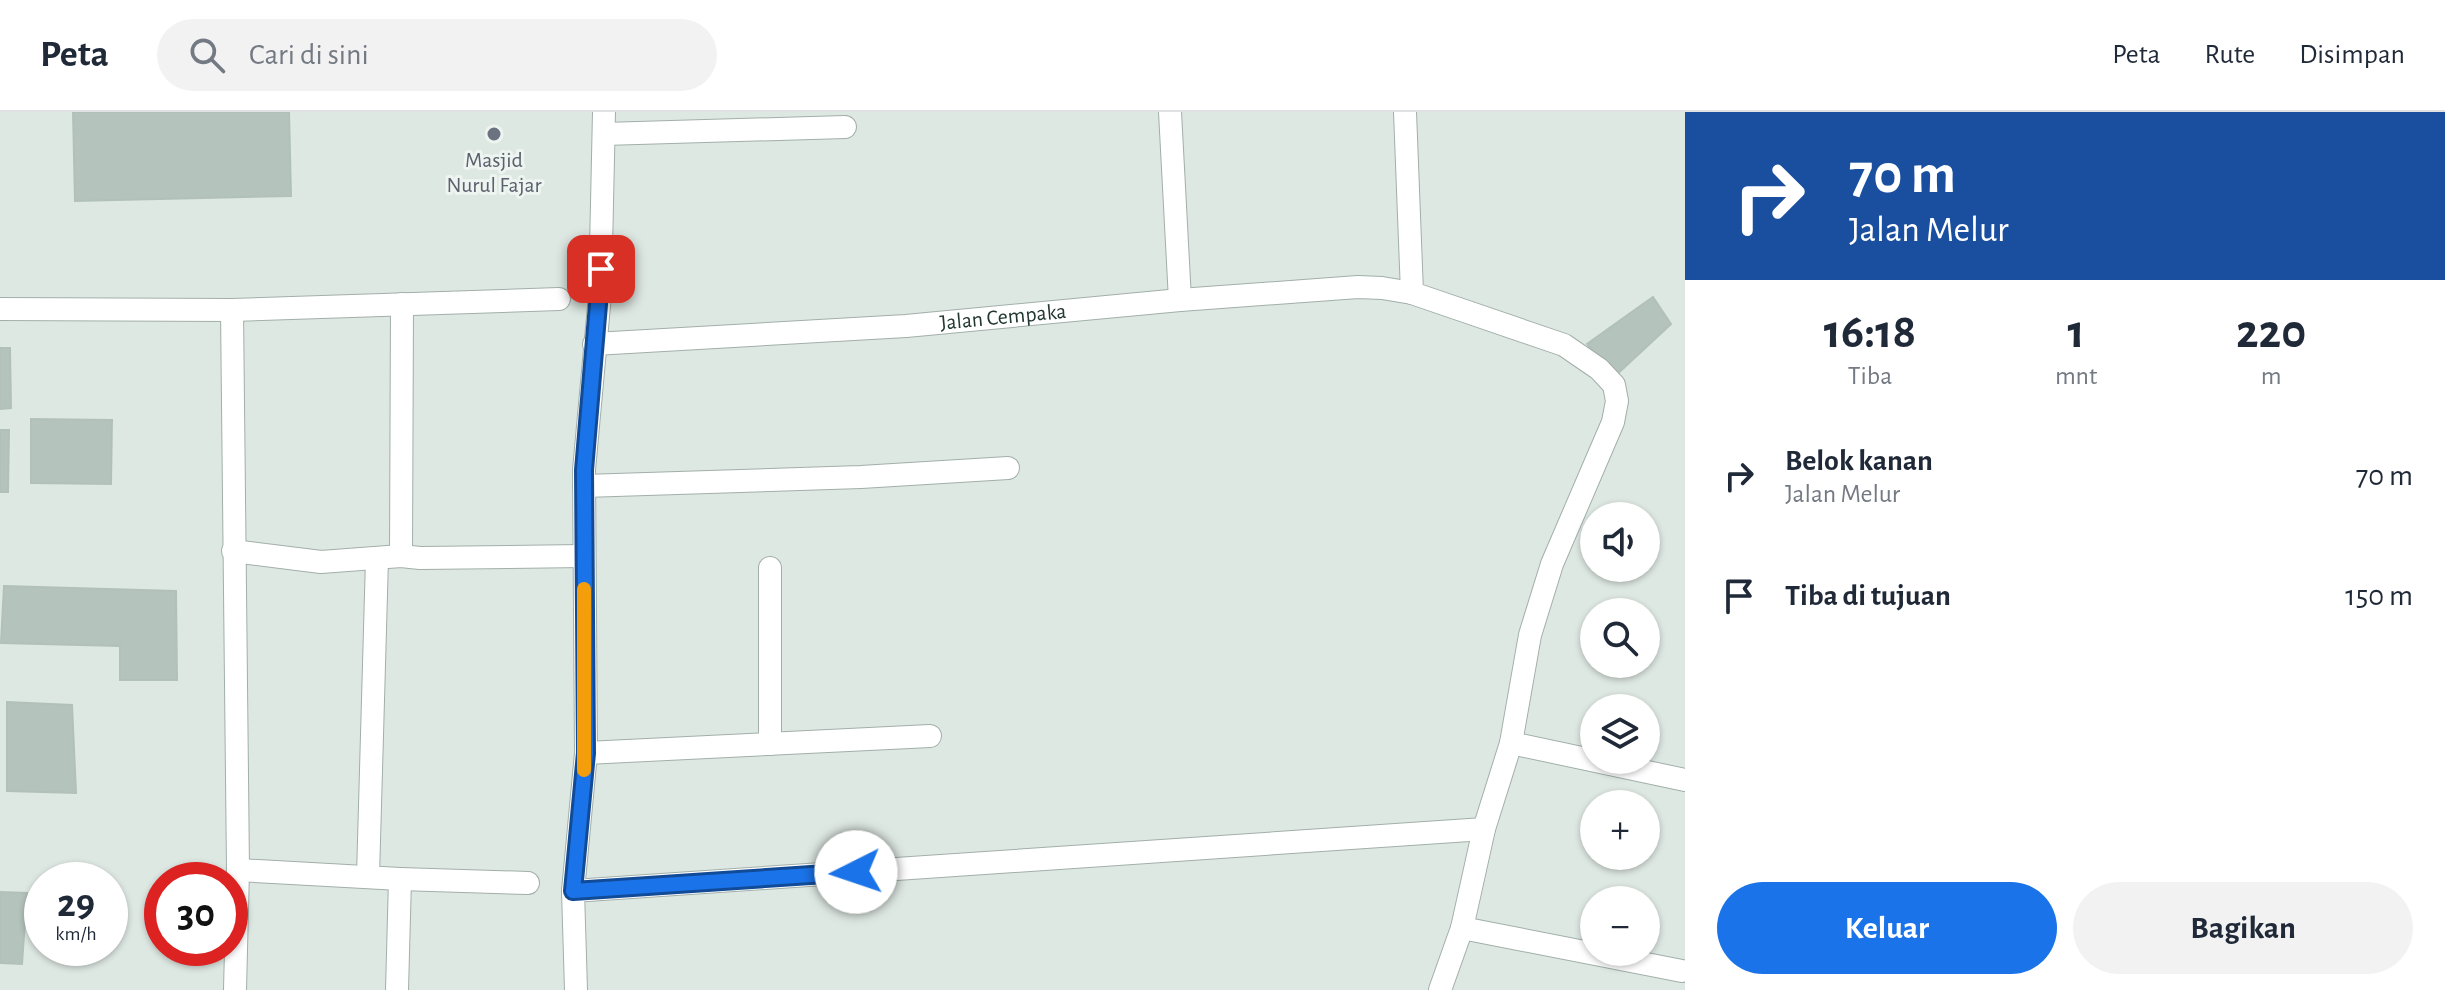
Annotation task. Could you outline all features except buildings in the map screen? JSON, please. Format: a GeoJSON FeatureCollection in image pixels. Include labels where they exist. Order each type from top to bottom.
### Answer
{"type":"FeatureCollection","features":[{"type":"Feature","properties":{"kind":"street"},"geometry":{"type":"LineString","coordinates":[[1170,112],[1180,300]]}},
{"type":"Feature","properties":{"kind":"street"},"geometry":{"type":"LineString","coordinates":[[1405,112],[1412,293]]}},
{"type":"Feature","properties":{"kind":"street"},"geometry":{"type":"LineString","coordinates":[[576,990],[573,891],[586,753],[584,486],[600,295],[604,123],[845,127]]}},
{"type":"Feature","properties":{"kind":"street","name":"Jalan Cempaka"},"geometry":{"type":"LineString","coordinates":[[594,344],[906,326],[1358,287],[1412,293],[1564,345],[1599,369],[1614,385],[1616,413],[1552,564],[1530,635],[1511,743]]}},
{"type":"Feature","properties":{"kind":"street"},"geometry":{"type":"LineString","coordinates":[[0,309],[232,310],[559,299]]}},
{"type":"Feature","properties":{"kind":"street"},"geometry":{"type":"LineString","coordinates":[[401,556],[402,304]]}},
{"type":"Feature","properties":{"kind":"street"},"geometry":{"type":"LineString","coordinates":[[232,310],[238,862]]}},
{"type":"Feature","properties":{"kind":"street"},"geometry":{"type":"LineString","coordinates":[[584,486],[861,477],[1008,468]]}},
{"type":"Feature","properties":{"kind":"street"},"geometry":{"type":"LineString","coordinates":[[233,551],[321,562],[401,556],[584,556]]}},
{"type":"Feature","properties":{"kind":"street"},"geometry":{"type":"LineString","coordinates":[[368,876],[377,559]]}},
{"type":"Feature","properties":{"kind":"street"},"geometry":{"type":"LineString","coordinates":[[770,568],[770,744]]}},
{"type":"Feature","properties":{"kind":"street"},"geometry":{"type":"LineString","coordinates":[[586,753],[930,736]]}},
{"type":"Feature","properties":{"kind":"street"},"geometry":{"type":"LineString","coordinates":[[1440,990],[1462,928],[1484,829],[1511,743],[1685,780]]}},
{"type":"Feature","properties":{"kind":"street"},"geometry":{"type":"LineString","coordinates":[[573,891],[1484,829]]}},
{"type":"Feature","properties":{"kind":"street"},"geometry":{"type":"LineString","coordinates":[[248,870],[528,883]]}},
{"type":"Feature","properties":{"kind":"street"},"geometry":{"type":"LineString","coordinates":[[397,990],[400,879]]}},
{"type":"Feature","properties":{"kind":"street"},"geometry":{"type":"LineString","coordinates":[[1462,928],[1682,971]]}},
{"type":"Feature","properties":{"kind":"street"},"geometry":{"type":"LineString","coordinates":[[235,990],[236,966]]}},
{"type":"Feature","properties":{"kind":"slow traffic"},"geometry":{"type":"LineString","coordinates":[[584,589],[584,770]]}},
{"type":"Feature","properties":{"kind":"place","name":"Masjid Nurul Fajar"},"geometry":{"type":"Point","coordinates":[494,134]}},
{"type":"Feature","properties":{"kind":"route"},"geometry":{"type":"LineString","coordinates":[[601,269],[584,470],[586,753],[573,891],[856,872]]}}]}
